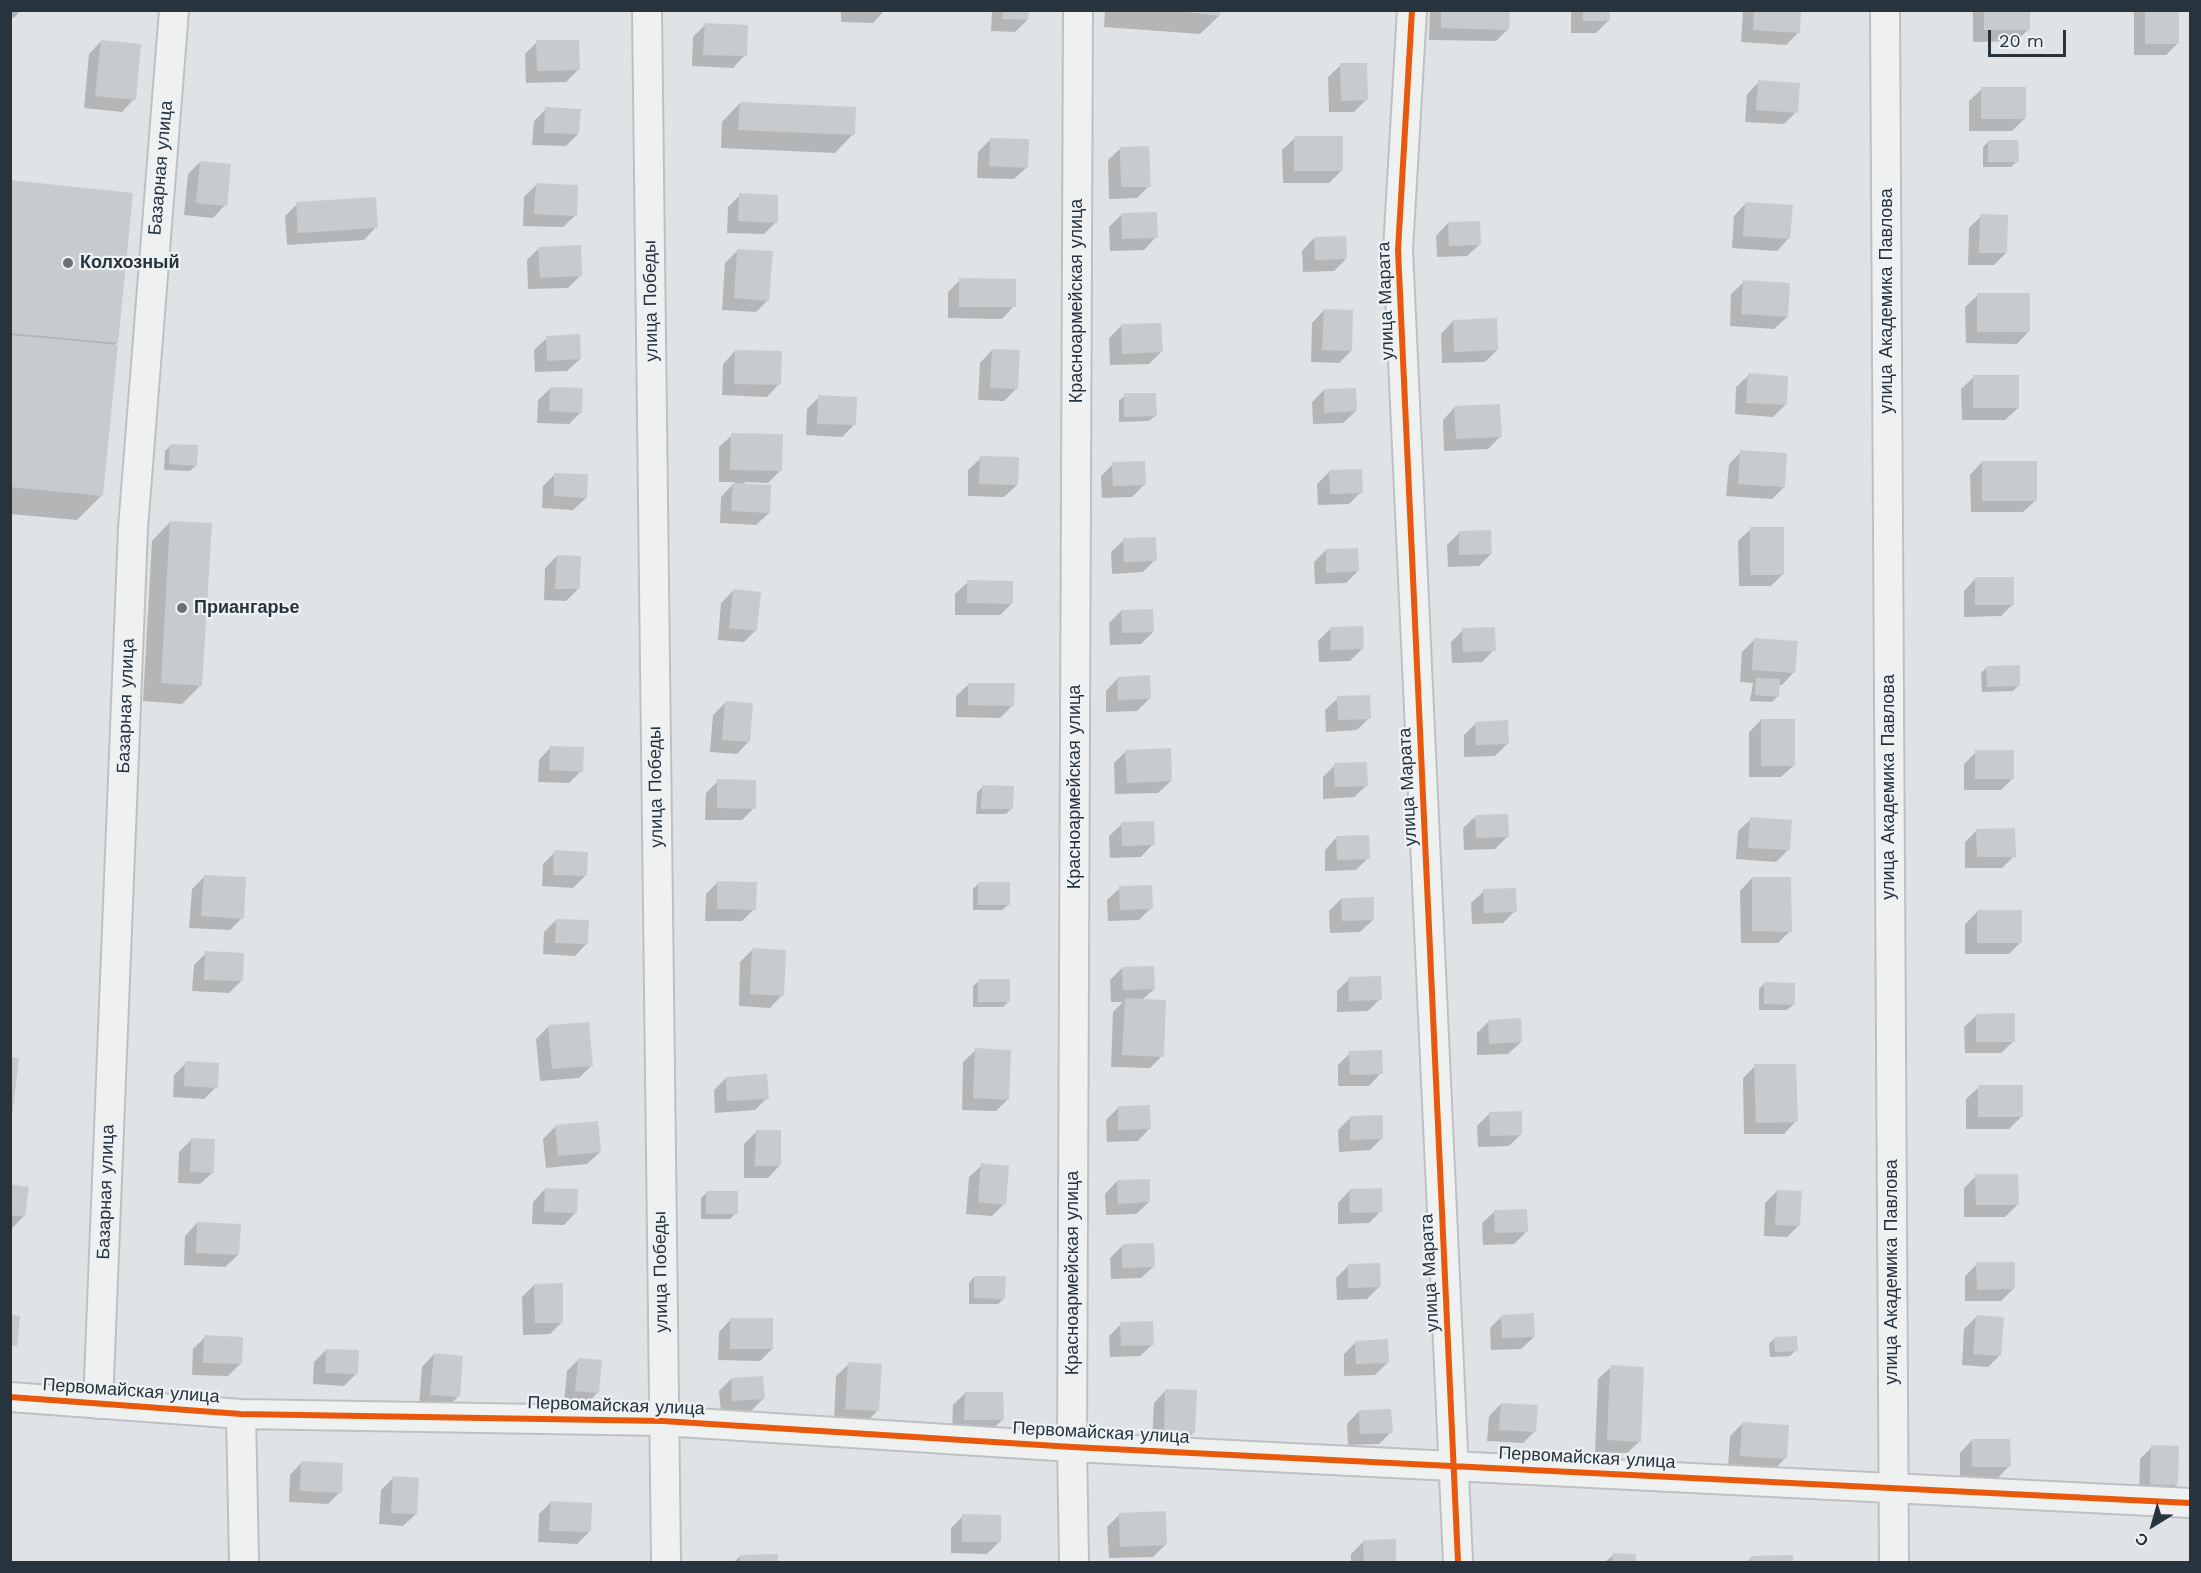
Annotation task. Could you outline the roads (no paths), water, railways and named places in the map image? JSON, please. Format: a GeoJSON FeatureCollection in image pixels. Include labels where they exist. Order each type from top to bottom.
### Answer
{"type":"FeatureCollection","features":[{"type":"Feature","properties":{"kind":"street","name":"Базарная улица"},"geometry":{"type":"LineString","coordinates":[[98,1404],[133,528],[174,10]]}},
{"type":"Feature","properties":{"kind":"street","name":"улица Победы"},"geometry":{"type":"LineString","coordinates":[[647,10],[666,1563]]}},
{"type":"Feature","properties":{"kind":"street","name":"Красноармейская улица"},"geometry":{"type":"LineString","coordinates":[[1074,1563],[1072,1447],[1078,10]]}},
{"type":"Feature","properties":{"kind":"street","name":"улица Марата"},"geometry":{"type":"LineString","coordinates":[[1412,10],[1398,250],[1458,1563]]}},
{"type":"Feature","properties":{"kind":"street","name":"улица Академика Павлова"},"geometry":{"type":"LineString","coordinates":[[1885,10],[1894,1563]]}},
{"type":"Feature","properties":{"kind":"street","name":"Первомайская улица"},"geometry":{"type":"LineString","coordinates":[[10,1397],[241,1414],[663,1421],[1072,1447],[2190,1503]]}},
{"type":"Feature","properties":{"kind":"street"},"geometry":{"type":"LineString","coordinates":[[241,1414],[244,1563]]}},
{"type":"Feature","properties":{"kind":"place","name":"Колхозный"},"geometry":{"type":"Point","coordinates":[68,263]}},
{"type":"Feature","properties":{"kind":"place","name":"Приангарье"},"geometry":{"type":"Point","coordinates":[182,608]}}]}
